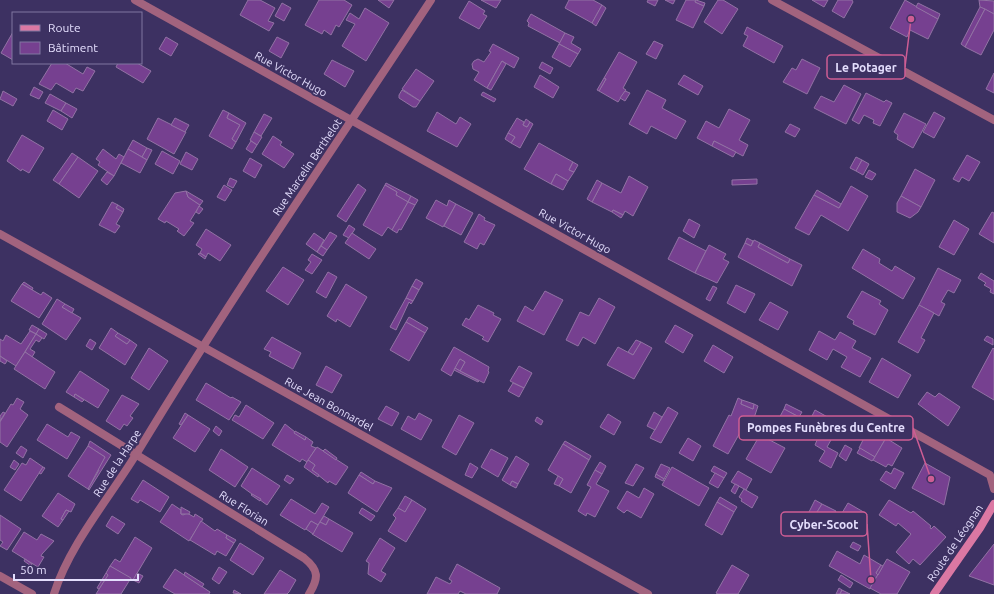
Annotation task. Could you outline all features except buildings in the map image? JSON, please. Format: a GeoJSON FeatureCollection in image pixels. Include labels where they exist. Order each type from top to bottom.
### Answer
{"type":"FeatureCollection","features":[{"type":"Feature","properties":{"kind":"main road","name":"Route de Léognan"},"geometry":{"type":"LineString","coordinates":[[934,594],[980,528],[994,504]]}},
{"type":"Feature","properties":{"kind":"street","name":"Rue Victor Hugo"},"geometry":{"type":"LineString","coordinates":[[135,0],[990,475],[994,489]]}},
{"type":"Feature","properties":{"kind":"street","name":"Rue Marcelin Berthelot"},"geometry":{"type":"LineString","coordinates":[[202,346],[431,0]]}},
{"type":"Feature","properties":{"kind":"street"},"geometry":{"type":"LineString","coordinates":[[772,0],[994,120]]}},
{"type":"Feature","properties":{"kind":"street","name":"Rue Jean Bonnardel"},"geometry":{"type":"LineString","coordinates":[[0,234],[648,594]]}},
{"type":"Feature","properties":{"kind":"street","name":"Rue de la Harpe"},"geometry":{"type":"LineString","coordinates":[[54,594],[65,564],[136,454],[202,346]]}},
{"type":"Feature","properties":{"kind":"street"},"geometry":{"type":"LineString","coordinates":[[59,407],[136,454]]}},
{"type":"Feature","properties":{"kind":"street","name":"Rue Florian"},"geometry":{"type":"LineString","coordinates":[[136,454],[304,558],[314,567],[316,573],[315,580],[308,594]]}},
{"type":"Feature","properties":{"kind":"street"},"geometry":{"type":"LineString","coordinates":[[0,576],[32,594]]}},
{"type":"Feature","properties":{"kind":"place","name":"Le Potager"},"geometry":{"type":"Point","coordinates":[911,19]}},
{"type":"Feature","properties":{"kind":"place","name":"Pompes Funèbres du Centre"},"geometry":{"type":"Point","coordinates":[931,479]}},
{"type":"Feature","properties":{"kind":"place","name":"Cyber-Scoot"},"geometry":{"type":"Point","coordinates":[871,580]}}]}
